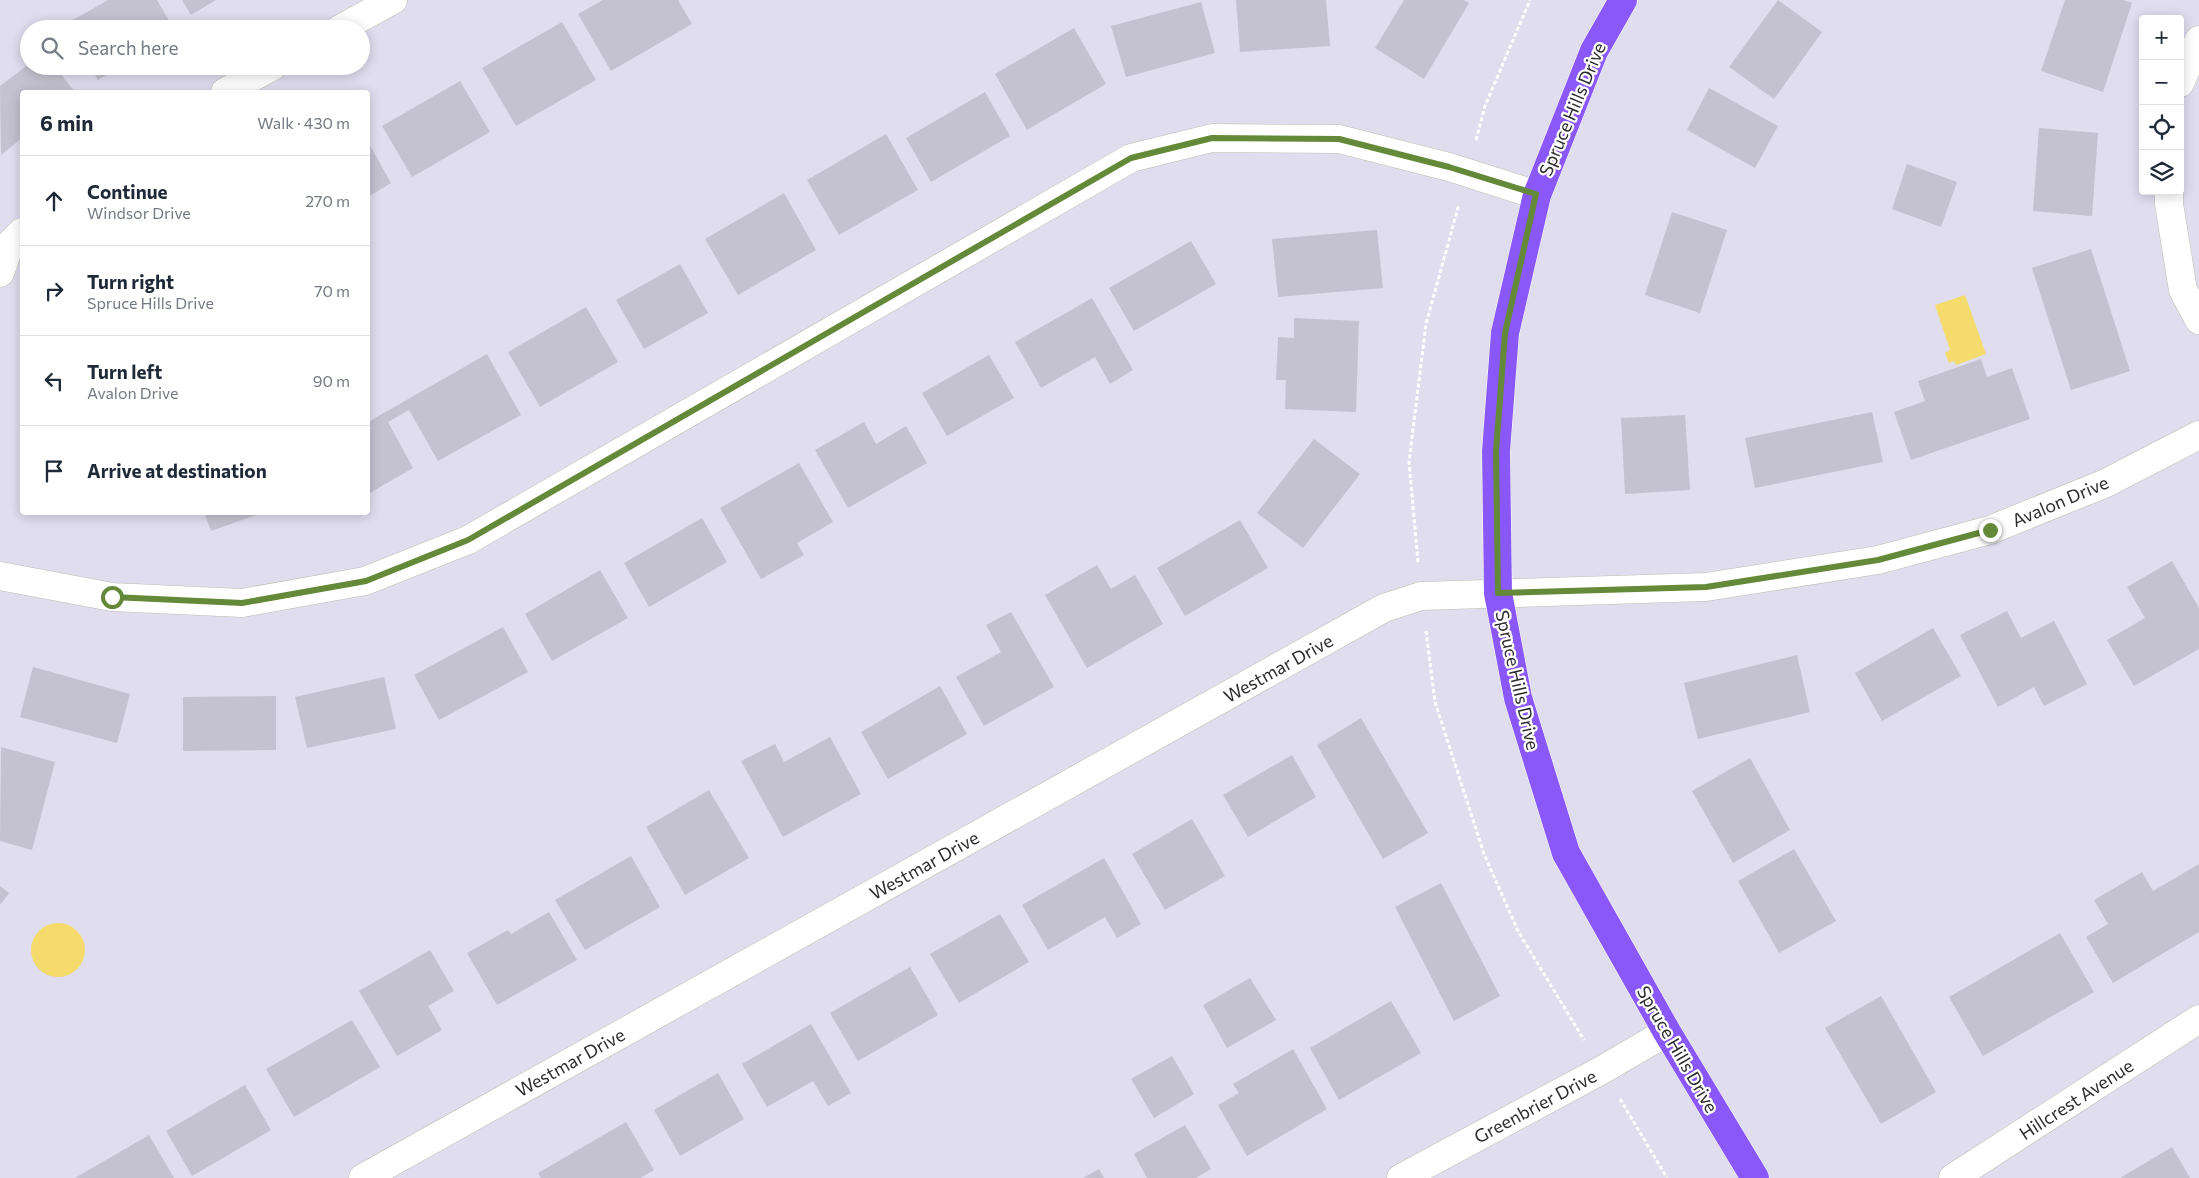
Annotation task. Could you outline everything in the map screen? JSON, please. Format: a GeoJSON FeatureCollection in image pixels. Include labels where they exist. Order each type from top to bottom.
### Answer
{"type":"FeatureCollection","features":[{"type":"Feature","properties":{"kind":"main road","name":"Spruce Hills Drive"},"geometry":{"type":"LineString","coordinates":[[1623,0],[1594,51],[1536,194],[1505,333],[1496,451],[1498,593],[1518,698],[1566,853],[1667,1032],[1755,1178]]}},
{"type":"Feature","properties":{"kind":"street"},"geometry":{"type":"LineString","coordinates":[[356,20],[392,0]]}},
{"type":"Feature","properties":{"kind":"street"},"geometry":{"type":"LineString","coordinates":[[2184,74],[2199,40]]}},
{"type":"Feature","properties":{"kind":"street"},"geometry":{"type":"LineString","coordinates":[[229,90],[256,75]]}},
{"type":"Feature","properties":{"kind":"street"},"geometry":{"type":"LineString","coordinates":[[0,576],[112,597],[242,603],[366,581],[468,540],[1131,158],[1203,140],[1212,138],[1339,139],[1449,167],[1536,194]]}},
{"type":"Feature","properties":{"kind":"street"},"geometry":{"type":"LineString","coordinates":[[2169,195],[2183,290],[2199,320]]}},
{"type":"Feature","properties":{"kind":"street"},"geometry":{"type":"LineString","coordinates":[[0,273],[10,244],[20,234]]}},
{"type":"Feature","properties":{"kind":"street","name":"Avalon Drive"},"geometry":{"type":"LineString","coordinates":[[1498,593],[1706,587],[1878,560],[1990,530],[2106,483],[2199,435]]}},
{"type":"Feature","properties":{"kind":"street","name":"Westmar Drive"},"geometry":{"type":"LineString","coordinates":[[363,1178],[1384,608],[1421,596],[1498,593]]}},
{"type":"Feature","properties":{"kind":"street","name":"Hillcrest Avenue"},"geometry":{"type":"LineString","coordinates":[[1953,1178],[2199,1019]]}},
{"type":"Feature","properties":{"kind":"street","name":"Greenbrier Drive"},"geometry":{"type":"LineString","coordinates":[[1401,1178],[1602,1070],[1667,1032]]}},
{"type":"Feature","properties":{"kind":"shaded area"},"geometry":{"type":"Polygon","coordinates":[[[1965,295],[1986,354],[1956,365],[1954,361],[1949,363],[1945,353],[1950,350],[1935,305],[1965,295]]]}},
{"type":"Feature","properties":{"kind":"shaded area"},"geometry":{"type":"Polygon","coordinates":[[[58,923],[68,925],[77,931],[83,940],[85,950],[83,960],[77,969],[68,975],[58,977],[48,975],[39,969],[33,960],[31,950],[33,940],[39,931],[48,925],[58,923]]]}},
{"type":"Feature","properties":{"kind":"building"},"geometry":{"type":"Polygon","coordinates":[[[108,0],[157,0],[169,20],[73,20],[108,0]]]}},
{"type":"Feature","properties":{"kind":"building"},"geometry":{"type":"Polygon","coordinates":[[[182,0],[216,0],[191,15],[182,0]]]}},
{"type":"Feature","properties":{"kind":"building"},"geometry":{"type":"Polygon","coordinates":[[[603,0],[678,0],[692,24],[611,71],[578,14],[603,0]]]}},
{"type":"Feature","properties":{"kind":"building"},"geometry":{"type":"Polygon","coordinates":[[[1236,0],[1326,0],[1330,46],[1240,52],[1236,0]]]}},
{"type":"Feature","properties":{"kind":"building"},"geometry":{"type":"Polygon","coordinates":[[[1404,0],[1464,0],[1469,3],[1424,79],[1375,48],[1404,0]]]}},
{"type":"Feature","properties":{"kind":"building"},"geometry":{"type":"Polygon","coordinates":[[[1778,0],[1822,32],[1774,99],[1729,67],[1778,0]]]}},
{"type":"Feature","properties":{"kind":"building"},"geometry":{"type":"Polygon","coordinates":[[[2065,0],[2123,0],[2132,3],[2103,92],[2041,71],[2065,0]]]}},
{"type":"Feature","properties":{"kind":"building"},"geometry":{"type":"Polygon","coordinates":[[[1201,2],[1215,53],[1126,77],[1111,26],[1201,2]]]}},
{"type":"Feature","properties":{"kind":"building"},"geometry":{"type":"Polygon","coordinates":[[[562,22],[596,80],[516,126],[482,68],[562,22]]]}},
{"type":"Feature","properties":{"kind":"building"},"geometry":{"type":"Polygon","coordinates":[[[1074,28],[1106,84],[1027,130],[995,74],[1074,28]]]}},
{"type":"Feature","properties":{"kind":"building"},"geometry":{"type":"Polygon","coordinates":[[[20,71],[20,75],[61,75],[73,90],[20,90],[20,140],[1,155],[0,86],[20,71]]]}},
{"type":"Feature","properties":{"kind":"building"},"geometry":{"type":"Polygon","coordinates":[[[95,75],[107,75],[98,80],[95,75]]]}},
{"type":"Feature","properties":{"kind":"building"},"geometry":{"type":"Polygon","coordinates":[[[460,81],[490,132],[412,177],[382,126],[460,81]]]}},
{"type":"Feature","properties":{"kind":"building"},"geometry":{"type":"Polygon","coordinates":[[[1709,88],[1778,126],[1755,168],[1687,130],[1709,88]]]}},
{"type":"Feature","properties":{"kind":"building"},"geometry":{"type":"Polygon","coordinates":[[[985,92],[1010,136],[931,182],[906,138],[985,92]]]}},
{"type":"Feature","properties":{"kind":"building"},"geometry":{"type":"Polygon","coordinates":[[[2039,128],[2098,133],[2092,216],[2033,211],[2039,128]]]}},
{"type":"Feature","properties":{"kind":"building"},"geometry":{"type":"Polygon","coordinates":[[[886,134],[918,190],[839,235],[807,180],[886,134]]]}},
{"type":"Feature","properties":{"kind":"building"},"geometry":{"type":"Polygon","coordinates":[[[370,146],[391,183],[370,196],[370,146]]]}},
{"type":"Feature","properties":{"kind":"building"},"geometry":{"type":"Polygon","coordinates":[[[1907,164],[1957,182],[1941,227],[1892,209],[1907,164]]]}},
{"type":"Feature","properties":{"kind":"building"},"geometry":{"type":"Polygon","coordinates":[[[784,193],[816,250],[738,295],[705,239],[784,193]]]}},
{"type":"Feature","properties":{"kind":"building"},"geometry":{"type":"Polygon","coordinates":[[[1672,212],[1727,230],[1700,313],[1645,295],[1672,212]]]}},
{"type":"Feature","properties":{"kind":"building"},"geometry":{"type":"Polygon","coordinates":[[[1377,230],[1383,288],[1278,297],[1272,239],[1377,230]]]}},
{"type":"Feature","properties":{"kind":"building"},"geometry":{"type":"Polygon","coordinates":[[[1191,241],[1216,284],[1134,331],[1109,288],[1191,241]]]}},
{"type":"Feature","properties":{"kind":"building"},"geometry":{"type":"Polygon","coordinates":[[[2091,249],[2130,371],[2071,390],[2032,268],[2091,249]]]}},
{"type":"Feature","properties":{"kind":"building"},"geometry":{"type":"Polygon","coordinates":[[[680,264],[708,313],[644,349],[616,300],[680,264]]]}},
{"type":"Feature","properties":{"kind":"building"},"geometry":{"type":"Polygon","coordinates":[[[1092,298],[1133,370],[1110,384],[1095,357],[1041,388],[1015,342],[1092,298]]]}},
{"type":"Feature","properties":{"kind":"building"},"geometry":{"type":"Polygon","coordinates":[[[586,307],[618,362],[540,407],[508,352],[586,307]]]}},
{"type":"Feature","properties":{"kind":"building"},"geometry":{"type":"Polygon","coordinates":[[[1294,318],[1359,321],[1356,412],[1285,409],[1286,380],[1276,380],[1278,337],[1294,338],[1294,318]]]}},
{"type":"Feature","properties":{"kind":"building"},"geometry":{"type":"Polygon","coordinates":[[[487,354],[521,415],[438,461],[409,410],[388,422],[413,468],[370,493],[370,421],[487,354]]]}},
{"type":"Feature","properties":{"kind":"building"},"geometry":{"type":"Polygon","coordinates":[[[989,355],[1014,398],[947,436],[922,393],[989,355]]]}},
{"type":"Feature","properties":{"kind":"building"},"geometry":{"type":"Polygon","coordinates":[[[1981,359],[1987,377],[2012,368],[2030,419],[1911,460],[1894,412],[1925,401],[1918,381],[1981,359]]]}},
{"type":"Feature","properties":{"kind":"building"},"geometry":{"type":"Polygon","coordinates":[[[1872,412],[1883,462],[1755,488],[1745,438],[1872,412]]]}},
{"type":"Feature","properties":{"kind":"building"},"geometry":{"type":"Polygon","coordinates":[[[1685,415],[1690,490],[1625,494],[1621,418],[1685,415]]]}},
{"type":"Feature","properties":{"kind":"building"},"geometry":{"type":"Polygon","coordinates":[[[864,422],[876,444],[906,426],[927,463],[848,508],[815,450],[864,422]]]}},
{"type":"Feature","properties":{"kind":"building"},"geometry":{"type":"Polygon","coordinates":[[[1314,439],[1360,474],[1303,548],[1257,513],[1314,439]]]}},
{"type":"Feature","properties":{"kind":"building"},"geometry":{"type":"Polygon","coordinates":[[[799,463],[833,522],[797,543],[804,555],[761,579],[720,508],[799,463]]]}},
{"type":"Feature","properties":{"kind":"building"},"geometry":{"type":"Polygon","coordinates":[[[205,515],[256,515],[211,531],[205,515]]]}},
{"type":"Feature","properties":{"kind":"building"},"geometry":{"type":"Polygon","coordinates":[[[702,518],[727,562],[649,607],[624,563],[702,518]]]}},
{"type":"Feature","properties":{"kind":"building"},"geometry":{"type":"Polygon","coordinates":[[[1240,520],[1268,568],[1185,616],[1157,568],[1240,520]]]}},
{"type":"Feature","properties":{"kind":"building"},"geometry":{"type":"Polygon","coordinates":[[[2172,561],[2199,608],[2199,649],[2134,686],[2107,640],[2145,618],[2127,587],[2172,561]]]}},
{"type":"Feature","properties":{"kind":"building"},"geometry":{"type":"Polygon","coordinates":[[[1097,565],[1111,589],[1135,575],[1163,624],[1087,668],[1045,595],[1097,565]]]}},
{"type":"Feature","properties":{"kind":"building"},"geometry":{"type":"Polygon","coordinates":[[[600,570],[628,618],[552,661],[525,614],[600,570]]]}},
{"type":"Feature","properties":{"kind":"building"},"geometry":{"type":"Polygon","coordinates":[[[2007,611],[2021,638],[2054,621],[2087,684],[2044,706],[2034,687],[1998,707],[1960,635],[2007,611]]]}},
{"type":"Feature","properties":{"kind":"building"},"geometry":{"type":"Polygon","coordinates":[[[1011,612],[1054,687],[984,726],[956,677],[1001,652],[986,625],[1011,612]]]}},
{"type":"Feature","properties":{"kind":"building"},"geometry":{"type":"Polygon","coordinates":[[[503,627],[528,672],[439,720],[414,675],[503,627]]]}},
{"type":"Feature","properties":{"kind":"building"},"geometry":{"type":"Polygon","coordinates":[[[1933,628],[1961,676],[1882,721],[1855,673],[1933,628]]]}},
{"type":"Feature","properties":{"kind":"building"},"geometry":{"type":"Polygon","coordinates":[[[1797,655],[1810,712],[1698,739],[1684,683],[1797,655]]]}},
{"type":"Feature","properties":{"kind":"building"},"geometry":{"type":"Polygon","coordinates":[[[33,667],[130,694],[117,743],[20,717],[33,667]]]}},
{"type":"Feature","properties":{"kind":"building"},"geometry":{"type":"Polygon","coordinates":[[[384,677],[396,729],[307,748],[295,697],[384,677]]]}},
{"type":"Feature","properties":{"kind":"building"},"geometry":{"type":"Polygon","coordinates":[[[940,686],[967,734],[888,779],[861,732],[940,686]]]}},
{"type":"Feature","properties":{"kind":"building"},"geometry":{"type":"Polygon","coordinates":[[[276,696],[276,750],[183,751],[183,697],[276,696]]]}},
{"type":"Feature","properties":{"kind":"building"},"geometry":{"type":"Polygon","coordinates":[[[1361,718],[1428,833],[1383,859],[1317,745],[1361,718]]]}},
{"type":"Feature","properties":{"kind":"building"},"geometry":{"type":"Polygon","coordinates":[[[830,737],[861,794],[783,837],[741,761],[775,744],[784,762],[830,737]]]}},
{"type":"Feature","properties":{"kind":"building"},"geometry":{"type":"Polygon","coordinates":[[[1,747],[55,762],[32,850],[0,841],[1,747]]]}},
{"type":"Feature","properties":{"kind":"building"},"geometry":{"type":"Polygon","coordinates":[[[1292,755],[1316,797],[1248,837],[1223,795],[1292,755]]]}},
{"type":"Feature","properties":{"kind":"building"},"geometry":{"type":"Polygon","coordinates":[[[1750,758],[1790,830],[1733,863],[1692,791],[1750,758]]]}},
{"type":"Feature","properties":{"kind":"building"},"geometry":{"type":"Polygon","coordinates":[[[709,790],[749,858],[685,895],[646,827],[709,790]]]}},
{"type":"Feature","properties":{"kind":"building"},"geometry":{"type":"Polygon","coordinates":[[[1192,819],[1225,876],[1165,910],[1132,854],[1192,819]]]}},
{"type":"Feature","properties":{"kind":"building"},"geometry":{"type":"Polygon","coordinates":[[[1794,849],[1836,921],[1779,953],[1738,881],[1794,849]]]}},
{"type":"Feature","properties":{"kind":"building"},"geometry":{"type":"Polygon","coordinates":[[[631,856],[660,907],[585,950],[555,900],[631,856]]]}},
{"type":"Feature","properties":{"kind":"building"},"geometry":{"type":"Polygon","coordinates":[[[1104,858],[1141,924],[1117,938],[1105,917],[1048,950],[1022,905],[1104,858]]]}},
{"type":"Feature","properties":{"kind":"building"},"geometry":{"type":"Polygon","coordinates":[[[2199,864],[2199,932],[2113,983],[2086,937],[2108,924],[2094,900],[2142,872],[2153,891],[2199,864]]]}},
{"type":"Feature","properties":{"kind":"building"},"geometry":{"type":"Polygon","coordinates":[[[1441,883],[1500,996],[1454,1021],[1395,907],[1441,883]]]}},
{"type":"Feature","properties":{"kind":"building"},"geometry":{"type":"Polygon","coordinates":[[[0,886],[9,893],[0,905],[0,886]]]}},
{"type":"Feature","properties":{"kind":"building"},"geometry":{"type":"Polygon","coordinates":[[[549,912],[577,960],[497,1005],[467,953],[508,930],[511,934],[549,912]]]}},
{"type":"Feature","properties":{"kind":"building"},"geometry":{"type":"Polygon","coordinates":[[[1000,914],[1029,962],[959,1003],[930,954],[1000,914]]]}},
{"type":"Feature","properties":{"kind":"building"},"geometry":{"type":"Polygon","coordinates":[[[2060,933],[2094,992],[1983,1056],[1949,997],[2060,933]]]}},
{"type":"Feature","properties":{"kind":"building"},"geometry":{"type":"Polygon","coordinates":[[[430,950],[454,991],[428,1006],[442,1030],[397,1056],[359,991],[430,950]]]}},
{"type":"Feature","properties":{"kind":"building"},"geometry":{"type":"Polygon","coordinates":[[[910,967],[938,1015],[858,1061],[830,1013],[910,967]]]}},
{"type":"Feature","properties":{"kind":"building"},"geometry":{"type":"Polygon","coordinates":[[[1250,978],[1276,1020],[1227,1048],[1203,1005],[1250,978]]]}},
{"type":"Feature","properties":{"kind":"building"},"geometry":{"type":"Polygon","coordinates":[[[1881,996],[1936,1092],[1881,1124],[1825,1028],[1881,996]]]}},
{"type":"Feature","properties":{"kind":"building"},"geometry":{"type":"Polygon","coordinates":[[[1391,1001],[1421,1053],[1339,1100],[1310,1048],[1391,1001]]]}},
{"type":"Feature","properties":{"kind":"building"},"geometry":{"type":"Polygon","coordinates":[[[352,1020],[380,1067],[294,1117],[266,1069],[352,1020]]]}},
{"type":"Feature","properties":{"kind":"building"},"geometry":{"type":"Polygon","coordinates":[[[811,1024],[851,1093],[828,1106],[813,1081],[767,1107],[742,1064],[811,1024]]]}},
{"type":"Feature","properties":{"kind":"building"},"geometry":{"type":"Polygon","coordinates":[[[1293,1049],[1327,1109],[1247,1156],[1218,1105],[1239,1093],[1233,1084],[1293,1049]]]}},
{"type":"Feature","properties":{"kind":"building"},"geometry":{"type":"Polygon","coordinates":[[[1172,1056],[1194,1094],[1154,1118],[1131,1079],[1172,1056]]]}},
{"type":"Feature","properties":{"kind":"building"},"geometry":{"type":"Polygon","coordinates":[[[718,1073],[744,1119],[680,1156],[654,1110],[718,1073]]]}},
{"type":"Feature","properties":{"kind":"building"},"geometry":{"type":"Polygon","coordinates":[[[245,1085],[271,1130],[192,1176],[166,1131],[245,1085]]]}},
{"type":"Feature","properties":{"kind":"building"},"geometry":{"type":"Polygon","coordinates":[[[626,1122],[654,1170],[640,1178],[541,1178],[538,1173],[626,1122]]]}},
{"type":"Feature","properties":{"kind":"building"},"geometry":{"type":"Polygon","coordinates":[[[1185,1125],[1211,1169],[1196,1178],[1147,1178],[1134,1154],[1185,1125]]]}},
{"type":"Feature","properties":{"kind":"building"},"geometry":{"type":"Polygon","coordinates":[[[149,1135],[174,1178],[75,1178],[149,1135]]]}},
{"type":"Feature","properties":{"kind":"building"},"geometry":{"type":"Polygon","coordinates":[[[2172,1147],[2190,1178],[2120,1178],[2172,1147]]]}},
{"type":"Feature","properties":{"kind":"building"},"geometry":{"type":"Polygon","coordinates":[[[1099,1169],[1104,1178],[1083,1178],[1099,1169]]]}},
{"type":"Feature","properties":{"kind":"route"},"geometry":{"type":"LineString","coordinates":[[112,597],[242,603],[366,581],[468,540],[1131,158],[1212,138],[1339,139],[1449,167],[1536,194],[1505,333],[1496,451],[1498,593],[1706,587],[1878,560],[1990,530]]}}]}
